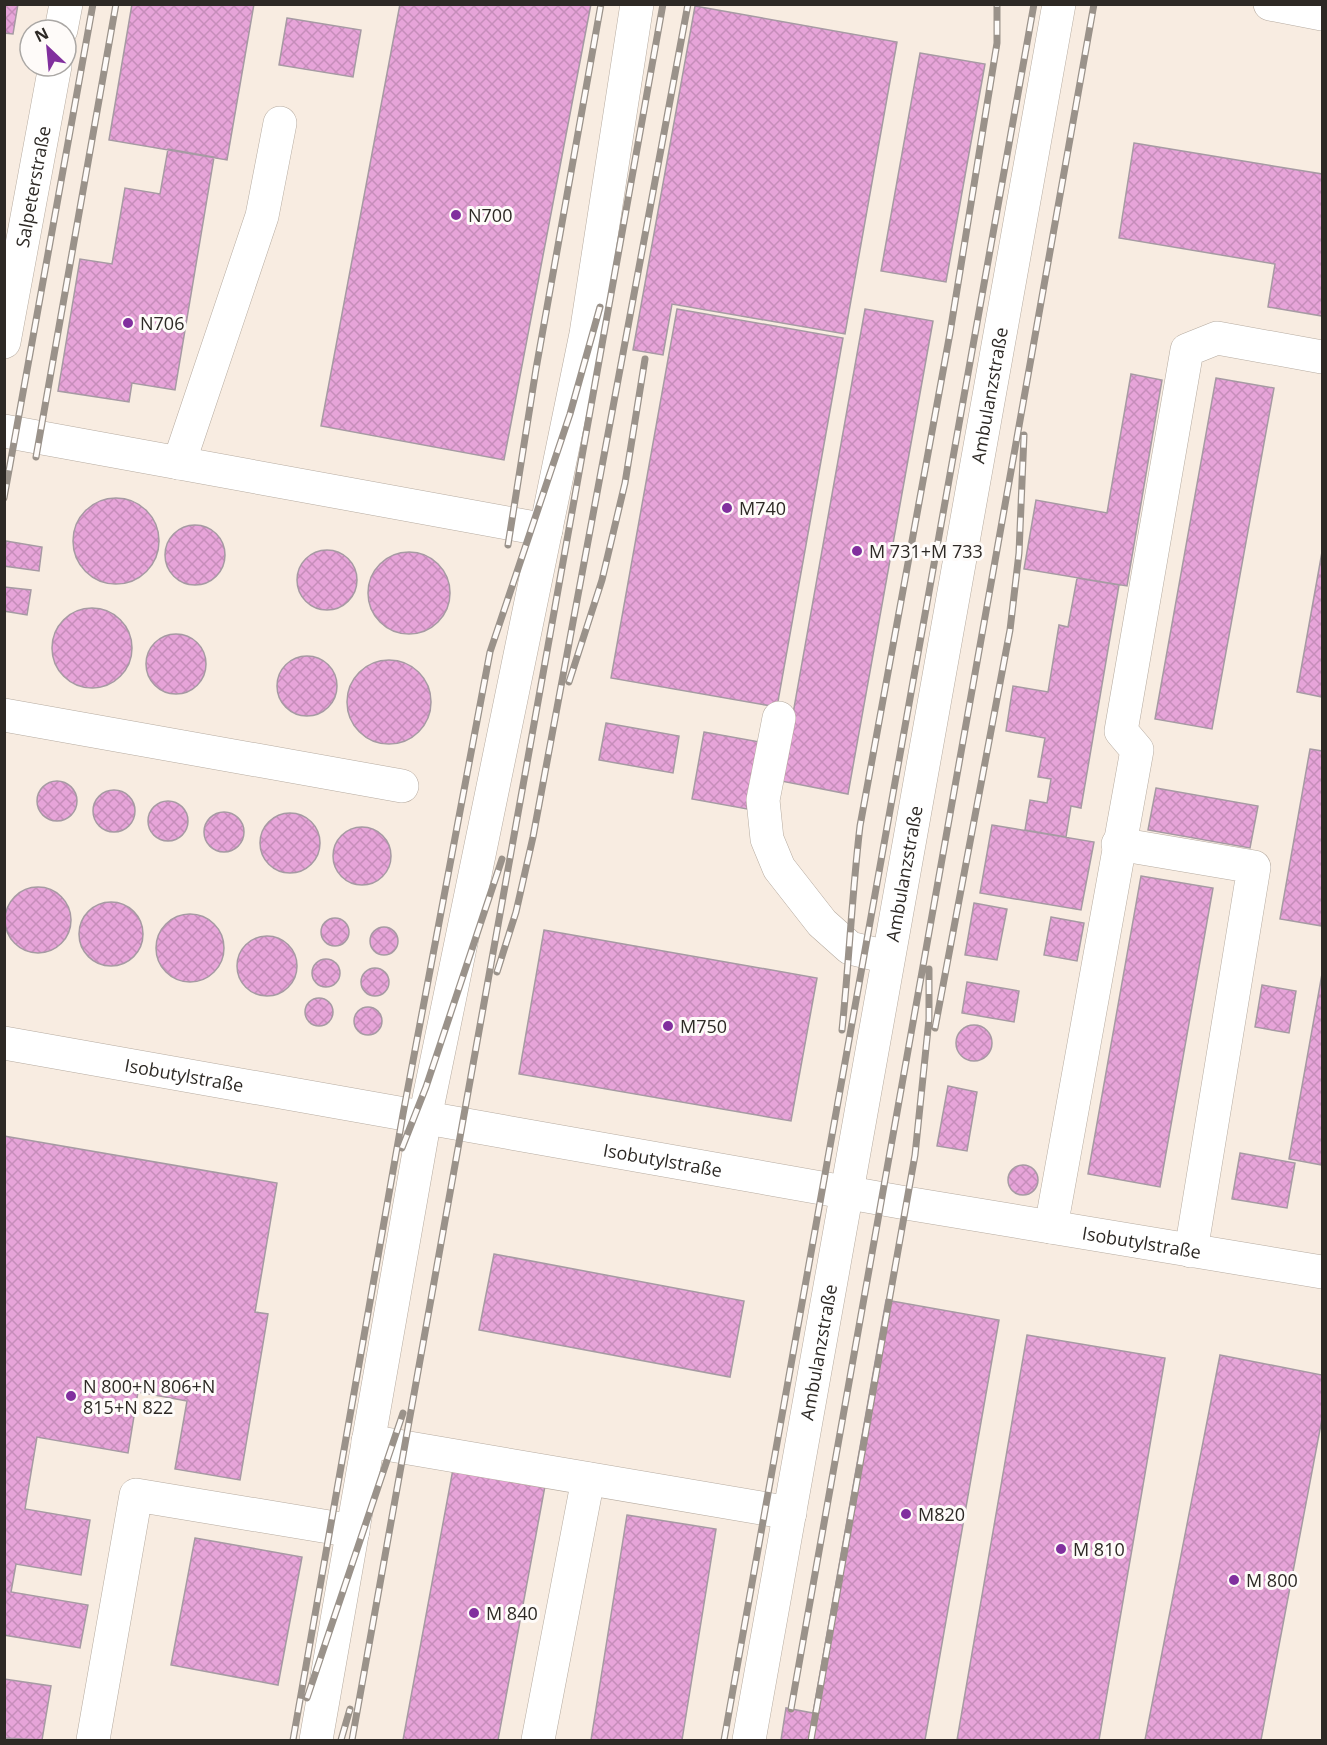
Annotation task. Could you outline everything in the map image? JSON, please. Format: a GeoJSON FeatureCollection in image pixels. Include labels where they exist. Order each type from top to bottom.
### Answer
{"type":"FeatureCollection","features":[{"type":"Feature","properties":{"kind":"street"},"geometry":{"type":"LineString","coordinates":[[316,1740],[425,1118],[586,334],[637,4]]}},
{"type":"Feature","properties":{"kind":"street","name":"Ambulanzstraße"},"geometry":{"type":"LineString","coordinates":[[749,1740],[1059,4]]}},
{"type":"Feature","properties":{"kind":"street"},"geometry":{"type":"LineString","coordinates":[[1270,4],[1323,14]]}},
{"type":"Feature","properties":{"kind":"street","name":"Salpeterstraße"},"geometry":{"type":"LineString","coordinates":[[4,342],[53,78]]}},
{"type":"Feature","properties":{"kind":"street"},"geometry":{"type":"LineString","coordinates":[[179,463],[262,216],[280,123]]}},
{"type":"Feature","properties":{"kind":"street"},"geometry":{"type":"LineString","coordinates":[[1051,1227],[1118,844],[1137,750],[1121,732],[1187,350],[1217,338],[1323,357]]}},
{"type":"Feature","properties":{"kind":"street"},"geometry":{"type":"LineString","coordinates":[[4,431],[546,530]]}},
{"type":"Feature","properties":{"kind":"street"},"geometry":{"type":"LineString","coordinates":[[4,715],[402,786]]}},
{"type":"Feature","properties":{"kind":"street"},"geometry":{"type":"LineString","coordinates":[[779,718],[763,800],[767,839],[779,868],[822,923],[850,948],[887,957]]}},
{"type":"Feature","properties":{"kind":"street"},"geometry":{"type":"LineString","coordinates":[[1118,844],[1254,867],[1191,1251]]}},
{"type":"Feature","properties":{"kind":"street","name":"Isobutylstraße"},"geometry":{"type":"LineString","coordinates":[[4,1043],[847,1192],[1323,1272]]}},
{"type":"Feature","properties":{"kind":"street"},"geometry":{"type":"LineString","coordinates":[[368,1441],[790,1513]]}},
{"type":"Feature","properties":{"kind":"street"},"geometry":{"type":"LineString","coordinates":[[538,1740],[588,1479]]}},
{"type":"Feature","properties":{"kind":"street"},"geometry":{"type":"LineString","coordinates":[[93,1740],[136,1495],[353,1531]]}},
{"type":"Feature","properties":{"kind":"building"},"geometry":{"type":"Polygon","coordinates":[[[4,4],[18,4],[13,34],[4,33],[4,4]]]}},
{"type":"Feature","properties":{"kind":"building"},"geometry":{"type":"Polygon","coordinates":[[[132,4],[254,4],[227,160],[109,140],[132,4]]]}},
{"type":"Feature","properties":{"kind":"building","name":"N700"},"geometry":{"type":"Polygon","coordinates":[[[400,4],[591,4],[504,460],[321,426],[400,4]]]}},
{"type":"Feature","properties":{"kind":"building"},"geometry":{"type":"Polygon","coordinates":[[[695,6],[897,42],[845,334],[672,304],[663,355],[633,350],[695,6]]]}},
{"type":"Feature","properties":{"kind":"building"},"geometry":{"type":"Polygon","coordinates":[[[287,18],[361,30],[353,77],[279,65],[287,18]]]}},
{"type":"Feature","properties":{"kind":"building"},"geometry":{"type":"Polygon","coordinates":[[[920,53],[985,64],[946,282],[881,271],[920,53]]]}},
{"type":"Feature","properties":{"kind":"building"},"geometry":{"type":"Polygon","coordinates":[[[1134,143],[1322,174],[1322,316],[1268,307],[1275,264],[1119,238],[1134,143]]]}},
{"type":"Feature","properties":{"kind":"building","name":"N706"},"geometry":{"type":"Polygon","coordinates":[[[168,149],[214,157],[175,390],[132,383],[129,402],[58,391],[80,259],[112,264],[125,188],[160,194],[168,149]]]}},
{"type":"Feature","properties":{"kind":"building","name":"M740"},"geometry":{"type":"Polygon","coordinates":[[[677,309],[843,338],[777,707],[611,678],[677,309]]]}},
{"type":"Feature","properties":{"kind":"building","name":"M 731+M 733"},"geometry":{"type":"Polygon","coordinates":[[[865,309],[933,321],[848,794],[781,781],[865,309]]]}},
{"type":"Feature","properties":{"kind":"building"},"geometry":{"type":"Polygon","coordinates":[[[1131,374],[1162,380],[1127,586],[1024,569],[1036,500],[1107,513],[1131,374]]]}},
{"type":"Feature","properties":{"kind":"building"},"geometry":{"type":"Polygon","coordinates":[[[1216,378],[1274,388],[1212,729],[1155,719],[1216,378]]]}},
{"type":"Feature","properties":{"kind":"building"},"geometry":{"type":"Polygon","coordinates":[[[116,498],[140,505],[152,517],[159,541],[152,565],[140,577],[116,584],[92,577],[80,565],[73,541],[80,517],[92,505],[116,498]]]}},
{"type":"Feature","properties":{"kind":"building"},"geometry":{"type":"Polygon","coordinates":[[[189,525],[201,525],[212,530],[220,538],[225,555],[223,567],[212,580],[201,585],[189,585],[178,580],[170,572],[165,561],[165,549],[170,538],[178,530],[189,525]]]}},
{"type":"Feature","properties":{"kind":"building"},"geometry":{"type":"Polygon","coordinates":[[[6,541],[42,547],[39,571],[4,566],[6,541]]]}},
{"type":"Feature","properties":{"kind":"building"},"geometry":{"type":"Polygon","coordinates":[[[327,550],[344,555],[352,563],[357,580],[352,597],[344,605],[327,610],[310,605],[302,597],[297,580],[302,563],[310,555],[327,550]]]}},
{"type":"Feature","properties":{"kind":"building"},"geometry":{"type":"Polygon","coordinates":[[[401,552],[417,552],[432,558],[444,570],[450,585],[450,601],[444,616],[432,628],[417,634],[401,634],[386,628],[374,616],[368,601],[368,585],[374,570],[386,558],[401,552]]]}},
{"type":"Feature","properties":{"kind":"building"},"geometry":{"type":"Polygon","coordinates":[[[1322,552],[1322,697],[1297,692],[1322,552]]]}},
{"type":"Feature","properties":{"kind":"building"},"geometry":{"type":"Polygon","coordinates":[[[1077,578],[1119,585],[1081,808],[1071,806],[1066,837],[1025,830],[1030,800],[1047,803],[1051,779],[1038,777],[1045,738],[1006,731],[1013,686],[1048,692],[1059,625],[1068,627],[1077,578]]]}},
{"type":"Feature","properties":{"kind":"building"},"geometry":{"type":"Polygon","coordinates":[[[4,587],[31,590],[27,615],[4,611],[4,587]]]}},
{"type":"Feature","properties":{"kind":"building"},"geometry":{"type":"Polygon","coordinates":[[[92,608],[107,611],[120,620],[129,633],[132,648],[129,663],[120,676],[107,685],[92,688],[77,685],[64,676],[55,663],[52,648],[55,633],[64,620],[77,611],[92,608]]]}},
{"type":"Feature","properties":{"kind":"building"},"geometry":{"type":"Polygon","coordinates":[[[176,634],[193,639],[201,647],[206,664],[201,681],[193,689],[176,694],[159,689],[151,681],[146,664],[151,647],[159,639],[176,634]]]}},
{"type":"Feature","properties":{"kind":"building"},"geometry":{"type":"Polygon","coordinates":[[[301,656],[313,656],[324,661],[332,669],[337,686],[335,698],[324,711],[313,716],[301,716],[290,711],[282,703],[277,692],[277,680],[282,669],[290,661],[301,656]]]}},
{"type":"Feature","properties":{"kind":"building"},"geometry":{"type":"Polygon","coordinates":[[[389,660],[412,667],[424,679],[431,702],[424,725],[412,737],[389,744],[366,737],[354,725],[347,702],[354,679],[366,667],[389,660]]]}},
{"type":"Feature","properties":{"kind":"building"},"geometry":{"type":"Polygon","coordinates":[[[606,723],[679,736],[673,773],[599,760],[606,723]]]}},
{"type":"Feature","properties":{"kind":"building"},"geometry":{"type":"Polygon","coordinates":[[[704,732],[760,742],[747,809],[692,799],[704,732]]]}},
{"type":"Feature","properties":{"kind":"building"},"geometry":{"type":"Polygon","coordinates":[[[1310,749],[1322,751],[1322,926],[1280,919],[1310,749]]]}},
{"type":"Feature","properties":{"kind":"building"},"geometry":{"type":"Polygon","coordinates":[[[57,781],[65,782],[71,787],[76,793],[76,809],[71,815],[65,820],[57,821],[49,820],[43,815],[38,809],[37,801],[38,793],[43,787],[49,782],[57,781]]]}},
{"type":"Feature","properties":{"kind":"building"},"geometry":{"type":"Polygon","coordinates":[[[1156,788],[1258,806],[1250,848],[1148,830],[1156,788]]]}},
{"type":"Feature","properties":{"kind":"building"},"geometry":{"type":"Polygon","coordinates":[[[114,790],[129,796],[135,811],[129,826],[114,832],[99,826],[93,811],[99,796],[114,790]]]}},
{"type":"Feature","properties":{"kind":"building"},"geometry":{"type":"Polygon","coordinates":[[[168,801],[176,802],[182,807],[187,813],[187,829],[182,835],[176,840],[168,841],[160,840],[154,835],[149,829],[148,821],[149,813],[154,807],[160,802],[168,801]]]}},
{"type":"Feature","properties":{"kind":"building"},"geometry":{"type":"Polygon","coordinates":[[[224,812],[232,813],[238,818],[243,824],[243,840],[238,846],[232,851],[224,852],[216,851],[210,846],[205,840],[204,832],[205,824],[210,818],[216,813],[224,812]]]}},
{"type":"Feature","properties":{"kind":"building"},"geometry":{"type":"Polygon","coordinates":[[[284,813],[296,813],[307,818],[315,826],[320,843],[318,855],[307,868],[296,873],[284,873],[273,868],[265,860],[260,849],[260,837],[265,826],[273,818],[284,813]]]}},
{"type":"Feature","properties":{"kind":"building"},"geometry":{"type":"Polygon","coordinates":[[[992,825],[1094,842],[1081,910],[980,893],[992,825]]]}},
{"type":"Feature","properties":{"kind":"building"},"geometry":{"type":"Polygon","coordinates":[[[362,827],[373,829],[386,840],[391,856],[389,867],[378,880],[362,885],[351,883],[338,872],[333,856],[335,845],[346,832],[362,827]]]}},
{"type":"Feature","properties":{"kind":"building"},"geometry":{"type":"Polygon","coordinates":[[[1141,876],[1213,888],[1160,1187],[1088,1174],[1141,876]]]}},
{"type":"Feature","properties":{"kind":"building"},"geometry":{"type":"Polygon","coordinates":[[[38,887],[50,890],[61,897],[68,908],[71,920],[68,932],[61,943],[50,950],[38,953],[26,950],[15,943],[8,932],[5,920],[8,908],[15,897],[26,890],[38,887]]]}},
{"type":"Feature","properties":{"kind":"building"},"geometry":{"type":"Polygon","coordinates":[[[111,902],[129,908],[137,916],[143,934],[137,952],[129,960],[111,966],[93,960],[85,952],[79,934],[85,916],[93,908],[111,902]]]}},
{"type":"Feature","properties":{"kind":"building"},"geometry":{"type":"Polygon","coordinates":[[[974,903],[1007,909],[997,960],[965,955],[974,903]]]}},
{"type":"Feature","properties":{"kind":"building"},"geometry":{"type":"Polygon","coordinates":[[[190,914],[203,917],[214,924],[221,935],[224,948],[221,961],[214,972],[203,979],[190,982],[177,979],[166,972],[159,961],[156,948],[159,935],[166,924],[177,917],[190,914]]]}},
{"type":"Feature","properties":{"kind":"building"},"geometry":{"type":"Polygon","coordinates":[[[1051,917],[1084,923],[1077,961],[1044,955],[1051,917]]]}},
{"type":"Feature","properties":{"kind":"building"},"geometry":{"type":"Polygon","coordinates":[[[335,918],[345,922],[349,932],[345,942],[335,946],[325,942],[321,932],[325,922],[335,918]]]}},
{"type":"Feature","properties":{"kind":"building"},"geometry":{"type":"Polygon","coordinates":[[[384,927],[394,931],[398,941],[394,951],[384,955],[374,951],[370,941],[374,931],[384,927]]]}},
{"type":"Feature","properties":{"kind":"building","name":"M750"},"geometry":{"type":"Polygon","coordinates":[[[544,930],[817,978],[791,1121],[519,1074],[544,930]]]}},
{"type":"Feature","properties":{"kind":"building"},"geometry":{"type":"Polygon","coordinates":[[[267,936],[284,941],[292,949],[297,966],[292,983],[284,991],[267,996],[250,991],[242,983],[237,966],[242,949],[250,941],[267,936]]]}},
{"type":"Feature","properties":{"kind":"building"},"geometry":{"type":"Polygon","coordinates":[[[326,959],[336,963],[340,973],[336,983],[326,987],[316,983],[312,973],[316,963],[326,959]]]}},
{"type":"Feature","properties":{"kind":"building"},"geometry":{"type":"Polygon","coordinates":[[[375,968],[385,972],[389,982],[385,992],[375,996],[365,992],[361,982],[365,972],[375,968]]]}},
{"type":"Feature","properties":{"kind":"building"},"geometry":{"type":"Polygon","coordinates":[[[1322,974],[1322,1165],[1289,1159],[1322,974]]]}},
{"type":"Feature","properties":{"kind":"building"},"geometry":{"type":"Polygon","coordinates":[[[967,982],[1019,991],[1014,1022],[962,1013],[967,982]]]}},
{"type":"Feature","properties":{"kind":"building"},"geometry":{"type":"Polygon","coordinates":[[[1262,985],[1296,991],[1289,1033],[1255,1027],[1262,985]]]}},
{"type":"Feature","properties":{"kind":"building"},"geometry":{"type":"Polygon","coordinates":[[[319,998],[329,1002],[333,1012],[329,1022],[319,1026],[309,1022],[305,1012],[309,1002],[319,998]]]}},
{"type":"Feature","properties":{"kind":"building"},"geometry":{"type":"Polygon","coordinates":[[[368,1007],[378,1011],[382,1021],[378,1031],[368,1035],[358,1031],[354,1021],[358,1011],[368,1007]]]}},
{"type":"Feature","properties":{"kind":"building"},"geometry":{"type":"Polygon","coordinates":[[[974,1025],[987,1030],[992,1043],[987,1056],[974,1061],[961,1056],[956,1043],[961,1030],[974,1025]]]}},
{"type":"Feature","properties":{"kind":"building"},"geometry":{"type":"Polygon","coordinates":[[[948,1086],[977,1092],[967,1151],[937,1146],[948,1086]]]}},
{"type":"Feature","properties":{"kind":"building","name":"N 800+N 806+N 815+N 822"},"geometry":{"type":"Polygon","coordinates":[[[4,1136],[277,1183],[255,1312],[268,1314],[240,1480],[175,1469],[187,1401],[138,1392],[128,1453],[37,1437],[25,1509],[90,1520],[81,1575],[16,1564],[11,1592],[88,1605],[80,1648],[4,1635],[4,1136]]]}},
{"type":"Feature","properties":{"kind":"building"},"geometry":{"type":"Polygon","coordinates":[[[1240,1153],[1295,1163],[1287,1208],[1232,1199],[1240,1153]]]}},
{"type":"Feature","properties":{"kind":"building"},"geometry":{"type":"Polygon","coordinates":[[[1023,1165],[1029,1166],[1037,1174],[1037,1186],[1029,1194],[1023,1195],[1017,1194],[1009,1186],[1008,1180],[1009,1174],[1017,1166],[1023,1165]]]}},
{"type":"Feature","properties":{"kind":"building"},"geometry":{"type":"Polygon","coordinates":[[[494,1254],[744,1301],[730,1377],[479,1330],[494,1254]]]}},
{"type":"Feature","properties":{"kind":"building","name":"M820"},"geometry":{"type":"Polygon","coordinates":[[[886,1300],[999,1320],[925,1740],[781,1740],[786,1708],[813,1713],[886,1300]]]}},
{"type":"Feature","properties":{"kind":"building","name":"M 810"},"geometry":{"type":"Polygon","coordinates":[[[1027,1335],[1165,1358],[1099,1740],[957,1740],[1027,1335]]]}},
{"type":"Feature","properties":{"kind":"building","name":"M 800"},"geometry":{"type":"Polygon","coordinates":[[[1220,1355],[1322,1375],[1322,1419],[1261,1740],[1145,1740],[1220,1355]]]}},
{"type":"Feature","properties":{"kind":"building","name":"M 840"},"geometry":{"type":"Polygon","coordinates":[[[453,1469],[545,1486],[498,1740],[403,1740],[453,1469]]]}},
{"type":"Feature","properties":{"kind":"building"},"geometry":{"type":"Polygon","coordinates":[[[627,1515],[716,1529],[682,1740],[591,1740],[627,1515]]]}},
{"type":"Feature","properties":{"kind":"building"},"geometry":{"type":"Polygon","coordinates":[[[195,1538],[302,1557],[278,1685],[171,1665],[195,1538]]]}},
{"type":"Feature","properties":{"kind":"building"},"geometry":{"type":"Polygon","coordinates":[[[4,1679],[51,1686],[42,1740],[4,1738],[4,1679]]]}},
{"type":"Feature","properties":{"kind":"railway"},"geometry":{"type":"LineString","coordinates":[[4,498],[93,4]]}},
{"type":"Feature","properties":{"kind":"railway"},"geometry":{"type":"LineString","coordinates":[[36,457],[116,4]]}},
{"type":"Feature","properties":{"kind":"railway"},"geometry":{"type":"LineString","coordinates":[[508,545],[536,369],[601,4]]}},
{"type":"Feature","properties":{"kind":"railway"},"geometry":{"type":"LineString","coordinates":[[352,1740],[663,4]]}},
{"type":"Feature","properties":{"kind":"railway"},"geometry":{"type":"LineString","coordinates":[[497,972],[516,912],[533,837],[688,4]]}},
{"type":"Feature","properties":{"kind":"railway"},"geometry":{"type":"LineString","coordinates":[[842,1030],[860,826],[950,333],[997,43],[997,4]]}},
{"type":"Feature","properties":{"kind":"railway"},"geometry":{"type":"LineString","coordinates":[[724,1740],[1034,4]]}},
{"type":"Feature","properties":{"kind":"railway"},"geometry":{"type":"LineString","coordinates":[[791,1709],[1094,4]]}},
{"type":"Feature","properties":{"kind":"railway"},"geometry":{"type":"LineString","coordinates":[[293,1740],[403,1114],[490,652],[570,414],[600,307]]}},
{"type":"Feature","properties":{"kind":"railway"},"geometry":{"type":"LineString","coordinates":[[569,682],[602,580],[625,483],[645,359]]}},
{"type":"Feature","properties":{"kind":"railway"},"geometry":{"type":"LineString","coordinates":[[935,1028],[1010,630],[1019,553],[1024,435]]}},
{"type":"Feature","properties":{"kind":"railway"},"geometry":{"type":"LineString","coordinates":[[402,1148],[426,1087],[502,859]]}},
{"type":"Feature","properties":{"kind":"railway"},"geometry":{"type":"LineString","coordinates":[[811,1740],[915,1155],[929,1019],[929,969]]}},
{"type":"Feature","properties":{"kind":"railway"},"geometry":{"type":"LineString","coordinates":[[307,1698],[403,1413]]}},
{"type":"Feature","properties":{"kind":"railway"},"geometry":{"type":"LineString","coordinates":[[341,1740],[350,1709]]}},
{"type":"Feature","properties":{"kind":"place","name":"N700"},"geometry":{"type":"Point","coordinates":[456,215]}},
{"type":"Feature","properties":{"kind":"place","name":"N706"},"geometry":{"type":"Point","coordinates":[128,323]}},
{"type":"Feature","properties":{"kind":"place","name":"M740"},"geometry":{"type":"Point","coordinates":[727,508]}},
{"type":"Feature","properties":{"kind":"place","name":"M 731+M 733"},"geometry":{"type":"Point","coordinates":[857,551]}},
{"type":"Feature","properties":{"kind":"place","name":"M750"},"geometry":{"type":"Point","coordinates":[668,1026]}},
{"type":"Feature","properties":{"kind":"place","name":"N 800+N 806+N 815+N 822"},"geometry":{"type":"Point","coordinates":[71,1396]}},
{"type":"Feature","properties":{"kind":"place","name":"M820"},"geometry":{"type":"Point","coordinates":[906,1514]}},
{"type":"Feature","properties":{"kind":"place","name":"M 810"},"geometry":{"type":"Point","coordinates":[1061,1549]}},
{"type":"Feature","properties":{"kind":"place","name":"M 800"},"geometry":{"type":"Point","coordinates":[1234,1580]}},
{"type":"Feature","properties":{"kind":"place","name":"M 840"},"geometry":{"type":"Point","coordinates":[474,1613]}}]}
